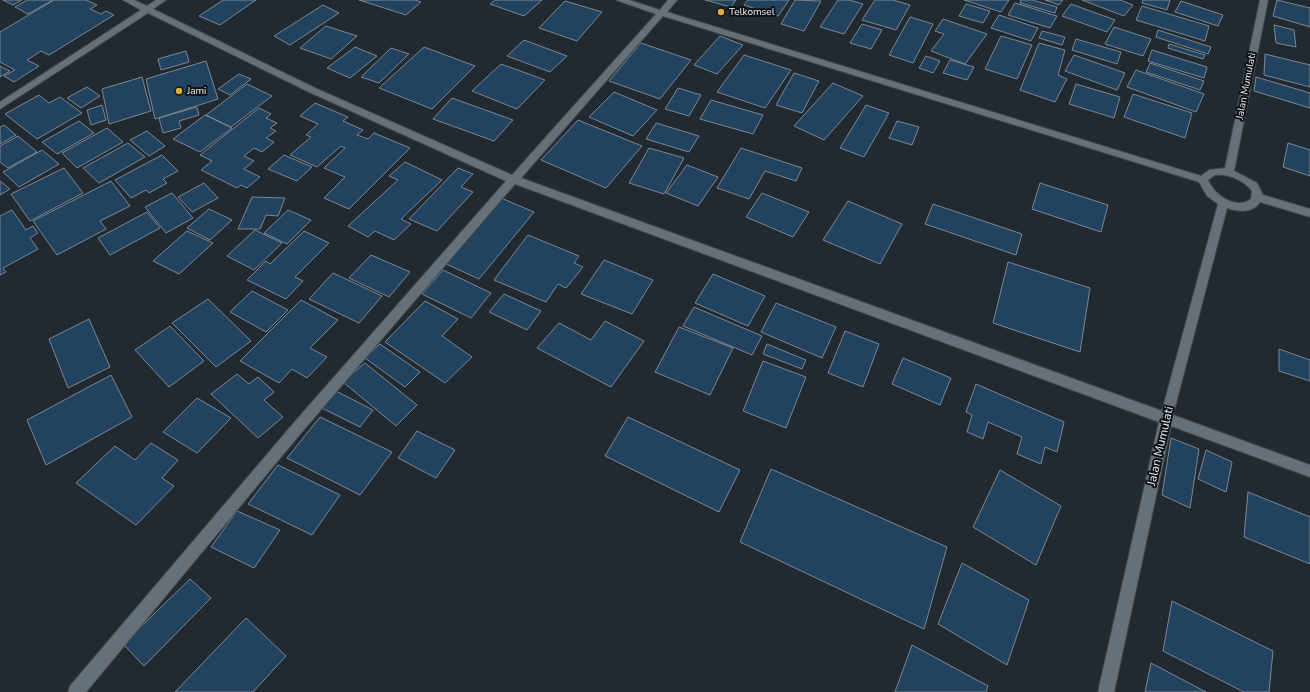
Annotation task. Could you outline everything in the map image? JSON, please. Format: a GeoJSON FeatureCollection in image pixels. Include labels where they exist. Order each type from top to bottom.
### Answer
{"type":"FeatureCollection","features":[{"type":"Feature","properties":{"kind":"street"},"geometry":{"type":"LineString","coordinates":[[127,0],[306,87],[512,179],[1310,471]]}},
{"type":"Feature","properties":{"kind":"street"},"geometry":{"type":"LineString","coordinates":[[0,106],[162,0]]}},
{"type":"Feature","properties":{"kind":"street"},"geometry":{"type":"LineString","coordinates":[[620,0],[1204,180]]}},
{"type":"Feature","properties":{"kind":"street"},"geometry":{"type":"LineString","coordinates":[[76,692],[160,590],[512,179],[673,0]]}},
{"type":"Feature","properties":{"kind":"street","name":"Jalan Mumulati"},"geometry":{"type":"LineString","coordinates":[[1229,172],[1264,0]]}},
{"type":"Feature","properties":{"kind":"street"},"geometry":{"type":"LineString","coordinates":[[1212,172],[1229,172],[1249,182],[1255,189],[1258,197],[1256,202],[1250,206],[1242,207],[1223,203],[1212,196],[1205,188],[1204,180],[1206,175],[1212,172]]}},
{"type":"Feature","properties":{"kind":"street"},"geometry":{"type":"LineString","coordinates":[[1258,197],[1310,213]]}},
{"type":"Feature","properties":{"kind":"street","name":"Jalan Mumulati"},"geometry":{"type":"LineString","coordinates":[[1106,692],[1166,418],[1223,203]]}},
{"type":"Feature","properties":{"kind":"building"},"geometry":{"type":"Polygon","coordinates":[[[3,0],[22,0],[13,5],[3,0]]]}},
{"type":"Feature","properties":{"kind":"building"},"geometry":{"type":"Polygon","coordinates":[[[27,0],[53,0],[28,14],[15,7],[27,0]]]}},
{"type":"Feature","properties":{"kind":"building"},"geometry":{"type":"Polygon","coordinates":[[[54,0],[86,0],[97,5],[90,9],[101,14],[106,11],[114,15],[49,55],[41,51],[27,60],[39,66],[14,82],[4,76],[15,70],[0,62],[0,32],[54,0]]]}},
{"type":"Feature","properties":{"kind":"building"},"geometry":{"type":"Polygon","coordinates":[[[223,0],[256,0],[220,25],[199,16],[223,0]]]}},
{"type":"Feature","properties":{"kind":"building"},"geometry":{"type":"Polygon","coordinates":[[[359,0],[415,0],[421,2],[406,15],[359,0]]]}},
{"type":"Feature","properties":{"kind":"building"},"geometry":{"type":"Polygon","coordinates":[[[495,0],[542,0],[524,16],[490,4],[495,0]]]}},
{"type":"Feature","properties":{"kind":"building"},"geometry":{"type":"Polygon","coordinates":[[[705,0],[736,0],[731,7],[705,0]]]}},
{"type":"Feature","properties":{"kind":"building"},"geometry":{"type":"Polygon","coordinates":[[[748,0],[789,0],[778,16],[744,5],[748,0]]]}},
{"type":"Feature","properties":{"kind":"building"},"geometry":{"type":"Polygon","coordinates":[[[795,0],[821,1],[804,31],[781,24],[795,0]]]}},
{"type":"Feature","properties":{"kind":"building"},"geometry":{"type":"Polygon","coordinates":[[[838,0],[849,0],[863,4],[844,34],[820,27],[838,0]]]}},
{"type":"Feature","properties":{"kind":"building"},"geometry":{"type":"Polygon","coordinates":[[[875,0],[893,0],[910,5],[896,30],[862,20],[875,0]]]}},
{"type":"Feature","properties":{"kind":"building"},"geometry":{"type":"Polygon","coordinates":[[[964,0],[1009,0],[1001,12],[964,0]]]}},
{"type":"Feature","properties":{"kind":"building"},"geometry":{"type":"Polygon","coordinates":[[[1021,0],[1032,0],[1057,7],[1055,13],[1020,3],[1021,0]]]}},
{"type":"Feature","properties":{"kind":"building"},"geometry":{"type":"Polygon","coordinates":[[[1045,0],[1063,0],[1059,5],[1045,0]]]}},
{"type":"Feature","properties":{"kind":"building"},"geometry":{"type":"Polygon","coordinates":[[[1082,0],[1120,0],[1133,5],[1124,16],[1082,0]]]}},
{"type":"Feature","properties":{"kind":"building"},"geometry":{"type":"Polygon","coordinates":[[[1143,0],[1170,0],[1167,10],[1142,3],[1143,0]]]}},
{"type":"Feature","properties":{"kind":"building"},"geometry":{"type":"Polygon","coordinates":[[[1277,0],[1310,8],[1310,27],[1273,16],[1277,0]]]}},
{"type":"Feature","properties":{"kind":"building"},"geometry":{"type":"Polygon","coordinates":[[[565,1],[602,12],[577,41],[539,28],[565,1]]]}},
{"type":"Feature","properties":{"kind":"building"},"geometry":{"type":"Polygon","coordinates":[[[1181,1],[1223,15],[1218,26],[1175,12],[1181,1]]]}},
{"type":"Feature","properties":{"kind":"building"},"geometry":{"type":"Polygon","coordinates":[[[1015,3],[1057,16],[1050,28],[1008,15],[1015,3]]]}},
{"type":"Feature","properties":{"kind":"building"},"geometry":{"type":"Polygon","coordinates":[[[966,4],[990,11],[983,23],[959,16],[966,4]]]}},
{"type":"Feature","properties":{"kind":"building"},"geometry":{"type":"Polygon","coordinates":[[[1071,4],[1115,20],[1107,32],[1062,16],[1071,4]]]}},
{"type":"Feature","properties":{"kind":"building"},"geometry":{"type":"Polygon","coordinates":[[[323,5],[339,13],[290,45],[274,36],[323,5]]]}},
{"type":"Feature","properties":{"kind":"building"},"geometry":{"type":"Polygon","coordinates":[[[1142,6],[1209,26],[1205,41],[1136,20],[1142,6]]]}},
{"type":"Feature","properties":{"kind":"building"},"geometry":{"type":"Polygon","coordinates":[[[999,15],[1038,28],[1031,41],[991,28],[999,15]]]}},
{"type":"Feature","properties":{"kind":"building"},"geometry":{"type":"Polygon","coordinates":[[[910,17],[933,24],[913,63],[889,55],[910,17]]]}},
{"type":"Feature","properties":{"kind":"building"},"geometry":{"type":"Polygon","coordinates":[[[943,19],[987,34],[965,64],[931,51],[944,34],[935,31],[943,19]]]}},
{"type":"Feature","properties":{"kind":"building"},"geometry":{"type":"Polygon","coordinates":[[[862,24],[882,30],[871,49],[850,43],[862,24]]]}},
{"type":"Feature","properties":{"kind":"building"},"geometry":{"type":"Polygon","coordinates":[[[1274,25],[1294,30],[1296,47],[1276,43],[1274,25]]]}},
{"type":"Feature","properties":{"kind":"building"},"geometry":{"type":"Polygon","coordinates":[[[326,26],[357,36],[331,59],[300,48],[326,26]]]}},
{"type":"Feature","properties":{"kind":"building"},"geometry":{"type":"Polygon","coordinates":[[[1114,27],[1151,39],[1143,56],[1105,44],[1114,27]]]}},
{"type":"Feature","properties":{"kind":"building"},"geometry":{"type":"Polygon","coordinates":[[[1158,30],[1211,47],[1208,54],[1156,37],[1158,30]]]}},
{"type":"Feature","properties":{"kind":"building"},"geometry":{"type":"Polygon","coordinates":[[[1042,31],[1065,37],[1062,45],[1039,38],[1042,31]]]}},
{"type":"Feature","properties":{"kind":"building"},"geometry":{"type":"Polygon","coordinates":[[[720,36],[743,45],[717,74],[694,65],[720,36]]]}},
{"type":"Feature","properties":{"kind":"building"},"geometry":{"type":"Polygon","coordinates":[[[1001,36],[1032,45],[1017,79],[985,69],[1001,36]]]}},
{"type":"Feature","properties":{"kind":"building"},"geometry":{"type":"Polygon","coordinates":[[[1076,39],[1121,52],[1117,64],[1072,50],[1076,39]]]}},
{"type":"Feature","properties":{"kind":"building"},"geometry":{"type":"Polygon","coordinates":[[[524,40],[567,56],[550,72],[507,56],[524,40]]]}},
{"type":"Feature","properties":{"kind":"building"},"geometry":{"type":"Polygon","coordinates":[[[641,43],[691,60],[660,99],[609,81],[641,43]]]}},
{"type":"Feature","properties":{"kind":"building"},"geometry":{"type":"Polygon","coordinates":[[[1039,43],[1065,50],[1058,75],[1067,79],[1055,102],[1020,90],[1039,43]]]}},
{"type":"Feature","properties":{"kind":"building"},"geometry":{"type":"Polygon","coordinates":[[[1169,44],[1205,55],[1203,59],[1168,48],[1169,44]]]}},
{"type":"Feature","properties":{"kind":"building"},"geometry":{"type":"Polygon","coordinates":[[[355,47],[377,56],[350,78],[327,68],[355,47]]]}},
{"type":"Feature","properties":{"kind":"building"},"geometry":{"type":"Polygon","coordinates":[[[424,47],[475,66],[432,109],[379,88],[424,47]]]}},
{"type":"Feature","properties":{"kind":"building"},"geometry":{"type":"Polygon","coordinates":[[[391,48],[409,54],[379,83],[361,77],[391,48]]]}},
{"type":"Feature","properties":{"kind":"building"},"geometry":{"type":"Polygon","coordinates":[[[1152,50],[1207,67],[1204,78],[1148,61],[1152,50]]]}},
{"type":"Feature","properties":{"kind":"building"},"geometry":{"type":"Polygon","coordinates":[[[186,51],[189,62],[161,70],[158,59],[186,51]]]}},
{"type":"Feature","properties":{"kind":"building"},"geometry":{"type":"Polygon","coordinates":[[[1265,54],[1310,65],[1310,87],[1264,75],[1265,54]]]}},
{"type":"Feature","properties":{"kind":"building"},"geometry":{"type":"Polygon","coordinates":[[[744,55],[791,70],[765,108],[717,92],[744,55]]]}},
{"type":"Feature","properties":{"kind":"building"},"geometry":{"type":"Polygon","coordinates":[[[1074,55],[1125,73],[1117,90],[1065,71],[1074,55]]]}},
{"type":"Feature","properties":{"kind":"building"},"geometry":{"type":"Polygon","coordinates":[[[926,56],[940,61],[933,73],[919,68],[926,56]]]}},
{"type":"Feature","properties":{"kind":"building"},"geometry":{"type":"Polygon","coordinates":[[[950,60],[974,67],[967,80],[943,73],[950,60]]]}},
{"type":"Feature","properties":{"kind":"building"},"geometry":{"type":"Polygon","coordinates":[[[206,61],[218,99],[155,119],[146,79],[206,61]]]}},
{"type":"Feature","properties":{"kind":"building"},"geometry":{"type":"Polygon","coordinates":[[[1150,63],[1204,81],[1200,90],[1146,72],[1150,63]]]}},
{"type":"Feature","properties":{"kind":"building"},"geometry":{"type":"Polygon","coordinates":[[[501,64],[545,80],[517,109],[472,91],[501,64]]]}},
{"type":"Feature","properties":{"kind":"building"},"geometry":{"type":"Polygon","coordinates":[[[0,66],[10,71],[0,77],[0,66]]]}},
{"type":"Feature","properties":{"kind":"building"},"geometry":{"type":"Polygon","coordinates":[[[1136,70],[1204,94],[1196,112],[1127,87],[1136,70]]]}},
{"type":"Feature","properties":{"kind":"building"},"geometry":{"type":"Polygon","coordinates":[[[794,73],[819,81],[802,113],[776,105],[794,73]]]}},
{"type":"Feature","properties":{"kind":"building"},"geometry":{"type":"Polygon","coordinates":[[[239,74],[251,79],[230,95],[218,89],[239,74]]]}},
{"type":"Feature","properties":{"kind":"building"},"geometry":{"type":"Polygon","coordinates":[[[142,77],[151,111],[109,124],[102,89],[142,77]]]}},
{"type":"Feature","properties":{"kind":"building"},"geometry":{"type":"Polygon","coordinates":[[[1256,77],[1310,93],[1310,108],[1254,91],[1256,77]]]}},
{"type":"Feature","properties":{"kind":"building"},"geometry":{"type":"Polygon","coordinates":[[[833,83],[863,96],[824,140],[794,126],[833,83]]]}},
{"type":"Feature","properties":{"kind":"building"},"geometry":{"type":"Polygon","coordinates":[[[247,84],[272,96],[231,127],[206,115],[247,84]]]}},
{"type":"Feature","properties":{"kind":"building"},"geometry":{"type":"Polygon","coordinates":[[[1076,84],[1120,97],[1114,118],[1069,104],[1076,84]]]}},
{"type":"Feature","properties":{"kind":"building"},"geometry":{"type":"Polygon","coordinates":[[[87,87],[100,96],[81,108],[67,98],[87,87]]]}},
{"type":"Feature","properties":{"kind":"building"},"geometry":{"type":"Polygon","coordinates":[[[678,88],[701,95],[689,116],[665,109],[678,88]]]}},
{"type":"Feature","properties":{"kind":"building"},"geometry":{"type":"Polygon","coordinates":[[[614,92],[657,110],[633,136],[589,117],[614,92]]]}},
{"type":"Feature","properties":{"kind":"building"},"geometry":{"type":"Polygon","coordinates":[[[1133,94],[1192,113],[1185,138],[1124,117],[1133,94]]]}},
{"type":"Feature","properties":{"kind":"building"},"geometry":{"type":"Polygon","coordinates":[[[39,95],[49,103],[60,97],[82,113],[37,139],[5,114],[39,95]]]}},
{"type":"Feature","properties":{"kind":"building"},"geometry":{"type":"Polygon","coordinates":[[[452,98],[513,120],[494,141],[433,119],[452,98]]]}},
{"type":"Feature","properties":{"kind":"building"},"geometry":{"type":"Polygon","coordinates":[[[711,100],[763,115],[753,134],[700,119],[711,100]]]}},
{"type":"Feature","properties":{"kind":"building"},"geometry":{"type":"Polygon","coordinates":[[[315,103],[348,117],[343,121],[363,130],[357,135],[368,139],[374,133],[410,148],[349,209],[324,198],[345,177],[324,168],[345,148],[341,146],[317,167],[290,155],[311,137],[306,135],[318,124],[300,116],[315,103]]]}},
{"type":"Feature","properties":{"kind":"building"},"geometry":{"type":"Polygon","coordinates":[[[102,105],[106,120],[91,125],[87,110],[102,105]]]}},
{"type":"Feature","properties":{"kind":"building"},"geometry":{"type":"Polygon","coordinates":[[[866,105],[889,113],[864,157],[840,148],[866,105]]]}},
{"type":"Feature","properties":{"kind":"building"},"geometry":{"type":"Polygon","coordinates":[[[197,107],[199,115],[179,121],[181,128],[163,133],[159,118],[197,107]]]}},
{"type":"Feature","properties":{"kind":"building"},"geometry":{"type":"Polygon","coordinates":[[[259,108],[271,114],[266,118],[277,123],[270,128],[276,131],[266,138],[274,142],[262,152],[254,148],[244,156],[254,161],[244,169],[260,177],[247,188],[241,185],[237,188],[201,170],[212,161],[200,155],[259,108]]]}},
{"type":"Feature","properties":{"kind":"building"},"geometry":{"type":"Polygon","coordinates":[[[205,115],[232,128],[200,152],[173,139],[205,115]]]}},
{"type":"Feature","properties":{"kind":"building"},"geometry":{"type":"Polygon","coordinates":[[[578,120],[642,146],[606,188],[541,160],[578,120]]]}},
{"type":"Feature","properties":{"kind":"building"},"geometry":{"type":"Polygon","coordinates":[[[79,121],[94,133],[57,154],[42,142],[79,121]]]}},
{"type":"Feature","properties":{"kind":"building"},"geometry":{"type":"Polygon","coordinates":[[[897,121],[919,127],[912,145],[889,138],[897,121]]]}},
{"type":"Feature","properties":{"kind":"building"},"geometry":{"type":"Polygon","coordinates":[[[656,123],[699,136],[689,152],[646,139],[656,123]]]}},
{"type":"Feature","properties":{"kind":"building"},"geometry":{"type":"Polygon","coordinates":[[[4,125],[16,135],[0,144],[0,127],[4,125]]]}},
{"type":"Feature","properties":{"kind":"building"},"geometry":{"type":"Polygon","coordinates":[[[107,128],[123,142],[77,168],[62,153],[107,128]]]}},
{"type":"Feature","properties":{"kind":"building"},"geometry":{"type":"Polygon","coordinates":[[[147,131],[165,146],[149,156],[130,140],[147,131]]]}},
{"type":"Feature","properties":{"kind":"building"},"geometry":{"type":"Polygon","coordinates":[[[18,136],[37,152],[8,168],[0,162],[0,146],[18,136]]]}},
{"type":"Feature","properties":{"kind":"building"},"geometry":{"type":"Polygon","coordinates":[[[128,143],[145,157],[99,183],[83,168],[128,143]]]}},
{"type":"Feature","properties":{"kind":"building"},"geometry":{"type":"Polygon","coordinates":[[[1288,143],[1310,150],[1310,176],[1283,167],[1288,143]]]}},
{"type":"Feature","properties":{"kind":"building"},"geometry":{"type":"Polygon","coordinates":[[[649,148],[684,158],[664,194],[629,183],[649,148]]]}},
{"type":"Feature","properties":{"kind":"building"},"geometry":{"type":"Polygon","coordinates":[[[741,148],[802,168],[796,181],[765,171],[749,199],[717,188],[741,148]]]}},
{"type":"Feature","properties":{"kind":"building"},"geometry":{"type":"Polygon","coordinates":[[[42,150],[59,164],[19,187],[3,172],[42,150]]]}},
{"type":"Feature","properties":{"kind":"building"},"geometry":{"type":"Polygon","coordinates":[[[162,155],[178,171],[163,179],[167,183],[149,193],[146,190],[131,198],[115,180],[162,155]]]}},
{"type":"Feature","properties":{"kind":"building"},"geometry":{"type":"Polygon","coordinates":[[[284,155],[312,167],[297,181],[268,169],[284,155]]]}},
{"type":"Feature","properties":{"kind":"building"},"geometry":{"type":"Polygon","coordinates":[[[405,162],[442,180],[401,219],[411,224],[394,240],[375,231],[368,237],[348,226],[398,180],[389,176],[405,162]]]}},
{"type":"Feature","properties":{"kind":"building"},"geometry":{"type":"Polygon","coordinates":[[[687,165],[718,177],[698,206],[666,193],[687,165]]]}},
{"type":"Feature","properties":{"kind":"building"},"geometry":{"type":"Polygon","coordinates":[[[64,168],[83,193],[30,221],[11,194],[64,168]]]}},
{"type":"Feature","properties":{"kind":"building"},"geometry":{"type":"Polygon","coordinates":[[[458,168],[473,174],[461,187],[473,192],[437,231],[409,219],[458,168]]]}},
{"type":"Feature","properties":{"kind":"building"},"geometry":{"type":"Polygon","coordinates":[[[0,181],[10,189],[0,195],[0,181]]]}},
{"type":"Feature","properties":{"kind":"building"},"geometry":{"type":"Polygon","coordinates":[[[111,181],[130,206],[100,221],[106,229],[57,255],[33,221],[111,181]]]}},
{"type":"Feature","properties":{"kind":"building"},"geometry":{"type":"Polygon","coordinates":[[[204,183],[218,198],[192,212],[178,197],[204,183]]]}},
{"type":"Feature","properties":{"kind":"building"},"geometry":{"type":"Polygon","coordinates":[[[1040,183],[1108,205],[1101,232],[1032,209],[1040,183]]]}},
{"type":"Feature","properties":{"kind":"building"},"geometry":{"type":"Polygon","coordinates":[[[172,193],[193,218],[166,233],[145,207],[172,193]]]}},
{"type":"Feature","properties":{"kind":"building"},"geometry":{"type":"Polygon","coordinates":[[[762,193],[809,212],[793,237],[746,217],[762,193]]]}},
{"type":"Feature","properties":{"kind":"building"},"geometry":{"type":"Polygon","coordinates":[[[252,197],[285,198],[278,216],[266,215],[260,229],[238,229],[252,197]]]}},
{"type":"Feature","properties":{"kind":"building"},"geometry":{"type":"Polygon","coordinates":[[[501,198],[534,212],[479,279],[444,263],[501,198]]]}},
{"type":"Feature","properties":{"kind":"building"},"geometry":{"type":"Polygon","coordinates":[[[848,201],[902,224],[880,264],[823,240],[848,201]]]}},
{"type":"Feature","properties":{"kind":"building"},"geometry":{"type":"Polygon","coordinates":[[[933,204],[1022,234],[1016,255],[925,224],[933,204]]]}},
{"type":"Feature","properties":{"kind":"building"},"geometry":{"type":"Polygon","coordinates":[[[209,209],[232,220],[210,240],[187,228],[209,209]]]}},
{"type":"Feature","properties":{"kind":"building"},"geometry":{"type":"Polygon","coordinates":[[[12,210],[26,230],[33,226],[38,233],[30,238],[38,249],[3,268],[6,272],[0,275],[0,216],[12,210]]]}},
{"type":"Feature","properties":{"kind":"building"},"geometry":{"type":"Polygon","coordinates":[[[288,210],[311,220],[287,244],[264,233],[288,210]]]}},
{"type":"Feature","properties":{"kind":"building"},"geometry":{"type":"Polygon","coordinates":[[[147,212],[160,228],[110,255],[98,238],[147,212]]]}},
{"type":"Feature","properties":{"kind":"building"},"geometry":{"type":"Polygon","coordinates":[[[255,230],[282,243],[254,270],[227,256],[255,230]]]}},
{"type":"Feature","properties":{"kind":"building"},"geometry":{"type":"Polygon","coordinates":[[[187,231],[213,243],[179,274],[153,261],[187,231]]]}},
{"type":"Feature","properties":{"kind":"building"},"geometry":{"type":"Polygon","coordinates":[[[304,231],[329,243],[295,277],[303,281],[286,299],[247,280],[266,261],[270,264],[304,231]]]}},
{"type":"Feature","properties":{"kind":"building"},"geometry":{"type":"Polygon","coordinates":[[[528,235],[579,256],[574,263],[583,267],[566,288],[558,284],[546,302],[494,280],[528,235]]]}},
{"type":"Feature","properties":{"kind":"building"},"geometry":{"type":"Polygon","coordinates":[[[371,255],[410,272],[389,297],[349,278],[371,255]]]}},
{"type":"Feature","properties":{"kind":"building"},"geometry":{"type":"Polygon","coordinates":[[[604,260],[653,280],[632,314],[581,294],[604,260]]]}},
{"type":"Feature","properties":{"kind":"building"},"geometry":{"type":"Polygon","coordinates":[[[1008,262],[1090,288],[1080,352],[993,323],[1008,262]]]}},
{"type":"Feature","properties":{"kind":"building"},"geometry":{"type":"Polygon","coordinates":[[[443,270],[491,293],[471,318],[422,294],[443,270]]]}},
{"type":"Feature","properties":{"kind":"building"},"geometry":{"type":"Polygon","coordinates":[[[333,273],[382,296],[359,323],[309,299],[333,273]]]}},
{"type":"Feature","properties":{"kind":"building"},"geometry":{"type":"Polygon","coordinates":[[[713,274],[765,296],[748,326],[695,303],[713,274]]]}},
{"type":"Feature","properties":{"kind":"building"},"geometry":{"type":"Polygon","coordinates":[[[252,291],[288,310],[266,332],[230,312],[252,291]]]}},
{"type":"Feature","properties":{"kind":"building"},"geometry":{"type":"Polygon","coordinates":[[[504,294],[541,311],[527,330],[489,312],[504,294]]]}},
{"type":"Feature","properties":{"kind":"building"},"geometry":{"type":"Polygon","coordinates":[[[208,299],[251,341],[216,367],[172,323],[208,299]]]}},
{"type":"Feature","properties":{"kind":"building"},"geometry":{"type":"Polygon","coordinates":[[[301,300],[338,320],[310,348],[327,357],[307,378],[292,369],[279,383],[240,361],[301,300]]]}},
{"type":"Feature","properties":{"kind":"building"},"geometry":{"type":"Polygon","coordinates":[[[425,301],[458,319],[442,336],[472,357],[445,383],[385,342],[425,301]]]}},
{"type":"Feature","properties":{"kind":"building"},"geometry":{"type":"Polygon","coordinates":[[[776,303],[836,327],[822,358],[761,332],[776,303]]]}},
{"type":"Feature","properties":{"kind":"building"},"geometry":{"type":"Polygon","coordinates":[[[694,307],[762,336],[752,355],[683,326],[694,307]]]}},
{"type":"Feature","properties":{"kind":"building"},"geometry":{"type":"Polygon","coordinates":[[[89,319],[110,367],[68,388],[49,339],[89,319]]]}},
{"type":"Feature","properties":{"kind":"building"},"geometry":{"type":"Polygon","coordinates":[[[605,321],[644,341],[611,387],[537,348],[559,323],[591,340],[605,321]]]}},
{"type":"Feature","properties":{"kind":"building"},"geometry":{"type":"Polygon","coordinates":[[[170,326],[204,361],[169,387],[135,350],[170,326]]]}},
{"type":"Feature","properties":{"kind":"building"},"geometry":{"type":"Polygon","coordinates":[[[679,327],[733,348],[710,395],[655,372],[679,327]]]}},
{"type":"Feature","properties":{"kind":"building"},"geometry":{"type":"Polygon","coordinates":[[[845,331],[879,344],[863,387],[828,373],[845,331]]]}},
{"type":"Feature","properties":{"kind":"building"},"geometry":{"type":"Polygon","coordinates":[[[380,344],[420,372],[405,387],[365,358],[380,344]]]}},
{"type":"Feature","properties":{"kind":"building"},"geometry":{"type":"Polygon","coordinates":[[[767,344],[806,360],[802,369],[763,354],[767,344]]]}},
{"type":"Feature","properties":{"kind":"building"},"geometry":{"type":"Polygon","coordinates":[[[1279,349],[1310,360],[1310,381],[1279,371],[1279,349]]]}},
{"type":"Feature","properties":{"kind":"building"},"geometry":{"type":"Polygon","coordinates":[[[903,358],[951,378],[940,405],[892,384],[903,358]]]}},
{"type":"Feature","properties":{"kind":"building"},"geometry":{"type":"Polygon","coordinates":[[[763,361],[806,377],[786,428],[743,411],[763,361]]]}},
{"type":"Feature","properties":{"kind":"building"},"geometry":{"type":"Polygon","coordinates":[[[365,363],[417,405],[396,426],[343,382],[365,363]]]}},
{"type":"Feature","properties":{"kind":"building"},"geometry":{"type":"Polygon","coordinates":[[[237,374],[249,384],[258,377],[274,392],[264,400],[283,417],[258,438],[211,394],[237,374]]]}},
{"type":"Feature","properties":{"kind":"building"},"geometry":{"type":"Polygon","coordinates":[[[111,375],[132,417],[46,465],[27,420],[111,375]]]}},
{"type":"Feature","properties":{"kind":"building"},"geometry":{"type":"Polygon","coordinates":[[[976,384],[1064,422],[1057,452],[1045,447],[1041,464],[1017,454],[1022,437],[988,422],[983,439],[967,432],[972,415],[966,412],[976,384]]]}},
{"type":"Feature","properties":{"kind":"building"},"geometry":{"type":"Polygon","coordinates":[[[334,390],[373,410],[360,427],[320,407],[334,390]]]}},
{"type":"Feature","properties":{"kind":"building"},"geometry":{"type":"Polygon","coordinates":[[[197,398],[231,418],[197,453],[163,432],[197,398]]]}},
{"type":"Feature","properties":{"kind":"building"},"geometry":{"type":"Polygon","coordinates":[[[320,417],[392,452],[360,495],[287,458],[320,417]]]}},
{"type":"Feature","properties":{"kind":"building"},"geometry":{"type":"Polygon","coordinates":[[[628,417],[740,470],[719,512],[605,456],[628,417]]]}},
{"type":"Feature","properties":{"kind":"building"},"geometry":{"type":"Polygon","coordinates":[[[417,431],[455,450],[436,478],[398,458],[417,431]]]}},
{"type":"Feature","properties":{"kind":"building"},"geometry":{"type":"Polygon","coordinates":[[[1171,438],[1199,449],[1190,508],[1162,495],[1171,438]]]}},
{"type":"Feature","properties":{"kind":"building"},"geometry":{"type":"Polygon","coordinates":[[[151,443],[178,460],[162,478],[174,486],[136,525],[76,483],[115,446],[135,460],[151,443]]]}},
{"type":"Feature","properties":{"kind":"building"},"geometry":{"type":"Polygon","coordinates":[[[1206,450],[1232,462],[1226,492],[1198,479],[1206,450]]]}},
{"type":"Feature","properties":{"kind":"building"},"geometry":{"type":"Polygon","coordinates":[[[278,465],[340,495],[312,535],[248,504],[278,465]]]}},
{"type":"Feature","properties":{"kind":"building"},"geometry":{"type":"Polygon","coordinates":[[[771,469],[947,547],[924,629],[740,542],[771,469]]]}},
{"type":"Feature","properties":{"kind":"building"},"geometry":{"type":"Polygon","coordinates":[[[1000,470],[1061,506],[1036,565],[973,527],[1000,470]]]}},
{"type":"Feature","properties":{"kind":"building"},"geometry":{"type":"Polygon","coordinates":[[[1248,492],[1310,517],[1310,564],[1244,537],[1248,492]]]}},
{"type":"Feature","properties":{"kind":"building"},"geometry":{"type":"Polygon","coordinates":[[[237,511],[280,530],[254,568],[211,547],[237,511]]]}},
{"type":"Feature","properties":{"kind":"building"},"geometry":{"type":"Polygon","coordinates":[[[962,563],[1029,600],[1007,665],[938,624],[962,563]]]}},
{"type":"Feature","properties":{"kind":"building"},"geometry":{"type":"Polygon","coordinates":[[[190,579],[211,598],[144,666],[123,644],[190,579]]]}},
{"type":"Feature","properties":{"kind":"building"},"geometry":{"type":"Polygon","coordinates":[[[1172,601],[1273,651],[1269,692],[1244,692],[1163,651],[1172,601]]]}},
{"type":"Feature","properties":{"kind":"building"},"geometry":{"type":"Polygon","coordinates":[[[246,618],[286,656],[253,692],[175,692],[246,618]]]}},
{"type":"Feature","properties":{"kind":"building"},"geometry":{"type":"Polygon","coordinates":[[[912,645],[988,686],[986,692],[895,692],[912,645]]]}},
{"type":"Feature","properties":{"kind":"building"},"geometry":{"type":"Polygon","coordinates":[[[1151,663],[1206,692],[1145,692],[1151,663]]]}},
{"type":"Feature","properties":{"kind":"place","name":"Telkomsel"},"geometry":{"type":"Point","coordinates":[721,12]}},
{"type":"Feature","properties":{"kind":"place","name":"Jami"},"geometry":{"type":"Point","coordinates":[179,91]}}]}
